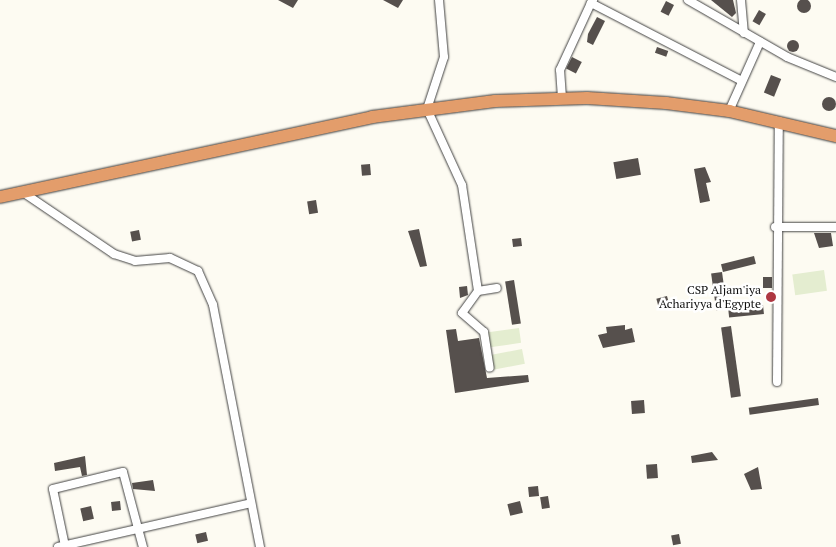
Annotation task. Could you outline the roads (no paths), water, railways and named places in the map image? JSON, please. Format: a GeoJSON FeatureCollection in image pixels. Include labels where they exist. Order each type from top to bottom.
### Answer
{"type":"FeatureCollection","features":[{"type":"Feature","properties":{"kind":"highway"},"geometry":{"type":"LineString","coordinates":[[0,197],[427,109],[562,98],[631,100],[729,111],[779,121],[836,136]]}},
{"type":"Feature","properties":{"kind":"street"},"geometry":{"type":"LineString","coordinates":[[439,0],[444,57],[427,109],[459,171],[478,290],[462,313],[484,332],[490,368]]}},
{"type":"Feature","properties":{"kind":"street"},"geometry":{"type":"LineString","coordinates":[[688,0],[760,42],[836,78]]}},
{"type":"Feature","properties":{"kind":"street"},"geometry":{"type":"LineString","coordinates":[[741,0],[744,33]]}},
{"type":"Feature","properties":{"kind":"street"},"geometry":{"type":"LineString","coordinates":[[562,98],[560,70],[592,2],[742,81]]}},
{"type":"Feature","properties":{"kind":"street"},"geometry":{"type":"LineString","coordinates":[[729,111],[760,42]]}},
{"type":"Feature","properties":{"kind":"street"},"geometry":{"type":"LineString","coordinates":[[777,382],[775,227],[779,121]]}},
{"type":"Feature","properties":{"kind":"street"},"geometry":{"type":"LineString","coordinates":[[22,193],[48,206],[114,254],[135,261],[170,258],[198,271],[213,306],[260,547]]}},
{"type":"Feature","properties":{"kind":"street"},"geometry":{"type":"LineString","coordinates":[[775,227],[836,227]]}},
{"type":"Feature","properties":{"kind":"street"},"geometry":{"type":"LineString","coordinates":[[478,290],[497,288]]}},
{"type":"Feature","properties":{"kind":"street"},"geometry":{"type":"LineString","coordinates":[[143,547],[139,530],[124,472],[53,488],[62,546],[139,530],[251,503]]}},
{"type":"Feature","properties":{"kind":"place","name":"CSP Aljam'iya Achariyya d'Egypte"},"geometry":{"type":"Point","coordinates":[771,297]}}]}
